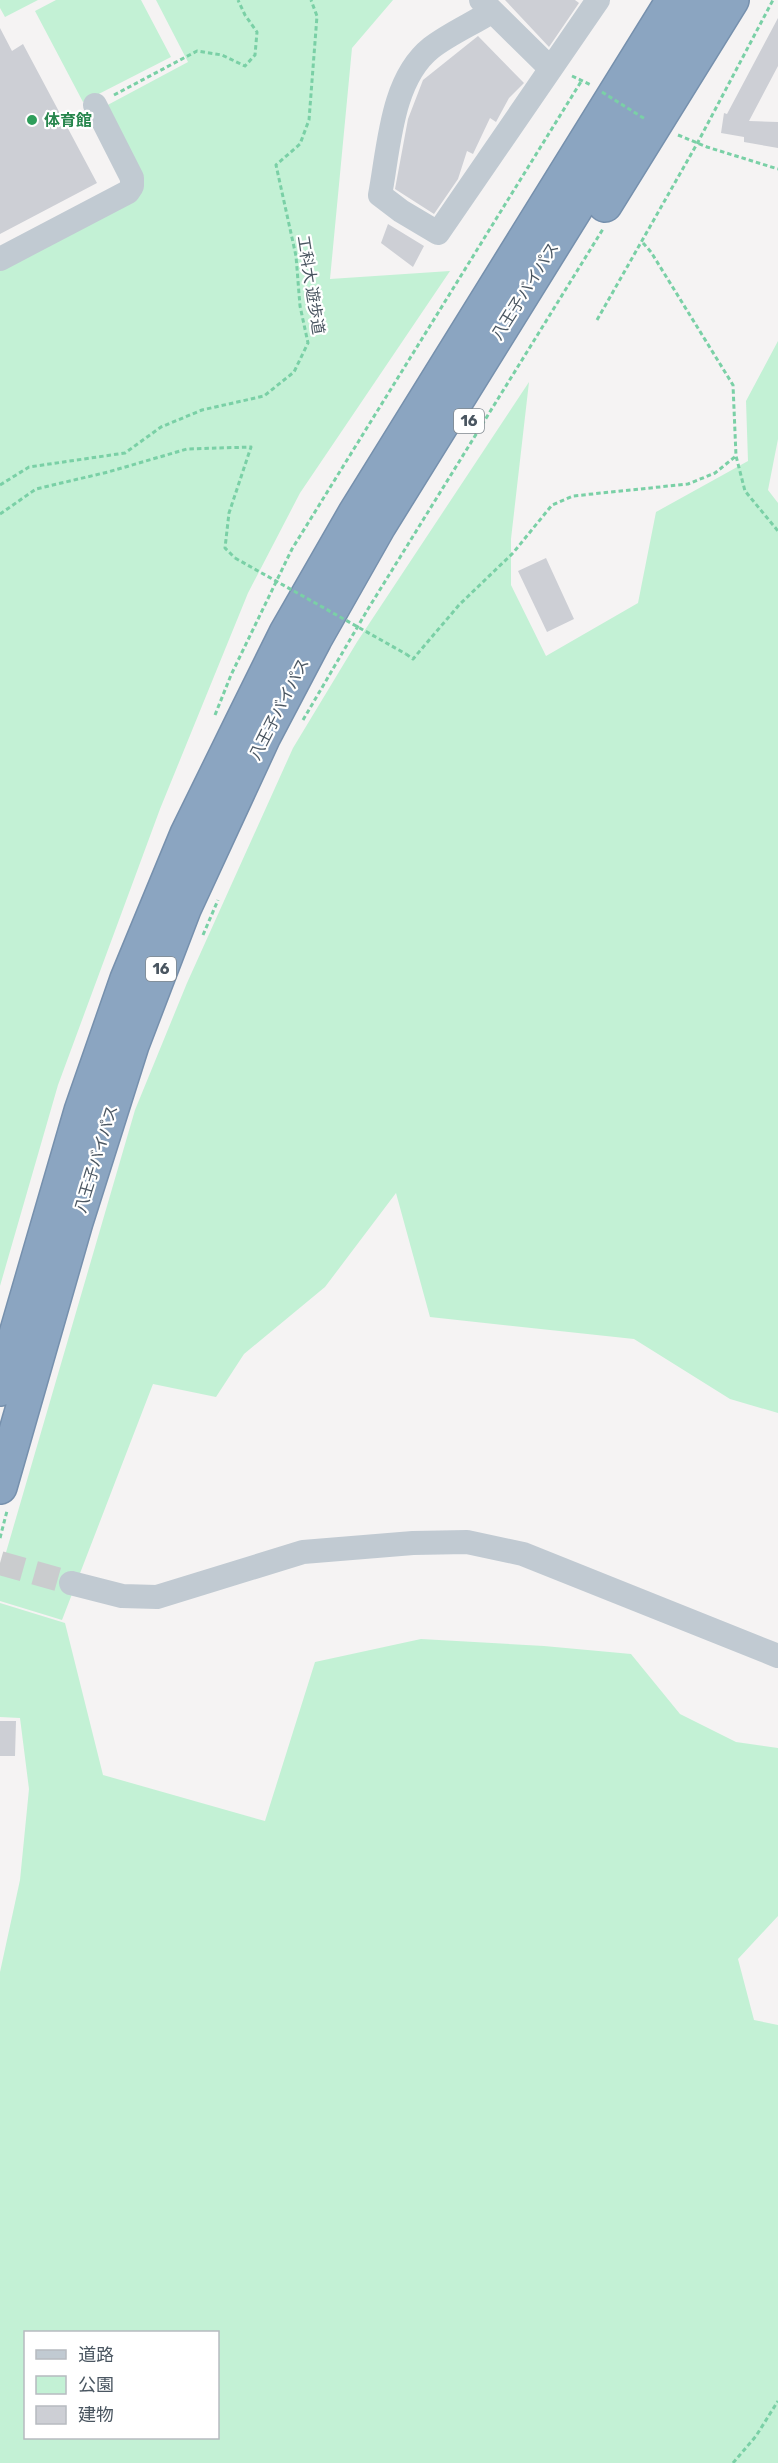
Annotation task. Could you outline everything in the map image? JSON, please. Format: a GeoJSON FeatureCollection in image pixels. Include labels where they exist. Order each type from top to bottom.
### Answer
{"type":"FeatureCollection","features":[{"type":"Feature","properties":{"kind":"highway","name":"16"},"geometry":{"type":"LineString","coordinates":[[241,723],[274,632],[302,567],[335,504],[646,0]]}},
{"type":"Feature","properties":{"kind":"highway","name":"八王子バイパス"},"geometry":{"type":"LineString","coordinates":[[0,1389],[81,1112],[127,979],[183,845],[241,723],[286,633],[349,523],[673,0]]}},
{"type":"Feature","properties":{"kind":"highway","name":"八王子バイパス"},"geometry":{"type":"LineString","coordinates":[[5,1496],[107,1120],[153,987],[212,846],[288,687],[368,545],[705,0]]}},
{"type":"Feature","properties":{"kind":"highway","name":"16"},"geometry":{"type":"LineString","coordinates":[[212,846],[277,742],[315,673],[398,537],[732,0]]}},
{"type":"Feature","properties":{"kind":"street"},"geometry":{"type":"LineString","coordinates":[[550,68],[486,6],[430,49],[415,67],[401,92],[380,195],[401,211],[438,233],[598,0]]}},
{"type":"Feature","properties":{"kind":"street"},"geometry":{"type":"LineString","coordinates":[[0,260],[128,192],[132,186],[132,178],[95,105]]}},
{"type":"Feature","properties":{"kind":"street"},"geometry":{"type":"LineString","coordinates":[[71,1582],[122,1596],[157,1597],[303,1552],[414,1543],[468,1542],[523,1554],[778,1656]]}},
{"type":"Feature","properties":{"kind":"path"},"geometry":{"type":"LineString","coordinates":[[95,105],[197,51],[222,55],[244,66],[255,55],[258,32],[245,15],[238,0]]}},
{"type":"Feature","properties":{"kind":"path","name":"工科大 遊歩道"},"geometry":{"type":"LineString","coordinates":[[0,485],[29,467],[125,453],[161,427],[202,410],[264,396],[294,372],[308,343],[300,306],[296,255],[276,165],[300,144],[309,120],[317,16],[311,0]]}},
{"type":"Feature","properties":{"kind":"path"},"geometry":{"type":"LineString","coordinates":[[597,320],[698,142],[773,0]]}},
{"type":"Feature","properties":{"kind":"path"},"geometry":{"type":"LineString","coordinates":[[602,92],[645,119]]}},
{"type":"Feature","properties":{"kind":"path"},"geometry":{"type":"LineString","coordinates":[[688,137],[778,169]]}},
{"type":"Feature","properties":{"kind":"path"},"geometry":{"type":"LineString","coordinates":[[301,725],[368,609],[609,220]]}},
{"type":"Feature","properties":{"kind":"path"},"geometry":{"type":"LineString","coordinates":[[642,242],[651,252],[734,385],[736,456],[745,490],[778,531]]}},
{"type":"Feature","properties":{"kind":"path"},"geometry":{"type":"LineString","coordinates":[[0,514],[36,489],[108,472],[187,449],[250,447],[229,513],[225,548],[236,558],[413,659],[459,605],[513,553],[552,505],[573,496],[688,484],[715,473],[736,456]]}},
{"type":"Feature","properties":{"kind":"path"},"geometry":{"type":"LineString","coordinates":[[202,938],[222,891]]}},
{"type":"Feature","properties":{"kind":"path"},"geometry":{"type":"LineString","coordinates":[[0,1538],[5,1496]]}},
{"type":"Feature","properties":{"kind":"path"},"geometry":{"type":"LineString","coordinates":[[733,2463],[756,2436],[778,2401]]}},
{"type":"Feature","properties":{"kind":"green space"},"geometry":{"type":"Polygon","coordinates":[[[0,0],[38,0],[5,17],[0,8],[0,0]]]}},
{"type":"Feature","properties":{"kind":"green space"},"geometry":{"type":"Polygon","coordinates":[[[56,0],[141,0],[171,57],[83,102],[35,11],[56,0]]]}},
{"type":"Feature","properties":{"kind":"green space"},"geometry":{"type":"Polygon","coordinates":[[[156,0],[393,0],[352,48],[330,279],[450,271],[300,493],[248,593],[160,809],[58,1085],[0,1286],[0,269],[127,178],[102,108],[188,62],[156,0]]]}},
{"type":"Feature","properties":{"kind":"green space"},"geometry":{"type":"Polygon","coordinates":[[[778,341],[778,439],[768,490],[778,503],[778,1413],[730,1399],[634,1339],[430,1317],[396,1193],[325,1287],[244,1354],[216,1397],[153,1384],[62,1620],[0,1601],[0,1573],[135,1110],[187,983],[293,748],[357,642],[529,382],[511,539],[511,585],[546,656],[638,603],[656,512],[748,461],[746,401],[778,341]]]}},
{"type":"Feature","properties":{"kind":"green space"},"geometry":{"type":"Polygon","coordinates":[[[0,1603],[65,1623],[103,1775],[265,1821],[315,1662],[421,1639],[631,1654],[680,1714],[736,1742],[778,1748],[778,1916],[738,1959],[754,2020],[778,2025],[778,2463],[0,2463],[0,1972],[20,1880],[29,1789],[20,1718],[0,1717],[0,1603]]]}},
{"type":"Feature","properties":{"kind":"building"},"geometry":{"type":"Polygon","coordinates":[[[505,0],[575,0],[579,3],[549,47],[505,0]]]}},
{"type":"Feature","properties":{"kind":"building"},"geometry":{"type":"Polygon","coordinates":[[[778,18],[778,66],[749,121],[778,122],[778,148],[744,142],[744,137],[721,133],[724,113],[727,114],[778,18]]]}},
{"type":"Feature","properties":{"kind":"building","name":"体育館"},"geometry":{"type":"Polygon","coordinates":[[[0,28],[12,51],[23,44],[97,183],[0,234],[0,28]]]}},
{"type":"Feature","properties":{"kind":"building"},"geometry":{"type":"Polygon","coordinates":[[[478,36],[524,83],[509,98],[496,122],[490,118],[473,154],[467,151],[458,179],[434,214],[395,189],[408,119],[423,80],[478,36]]]}},
{"type":"Feature","properties":{"kind":"building"},"geometry":{"type":"Polygon","coordinates":[[[388,224],[424,246],[413,267],[381,243],[388,224]]]}},
{"type":"Feature","properties":{"kind":"building"},"geometry":{"type":"Polygon","coordinates":[[[546,558],[574,619],[547,632],[518,571],[546,558]]]}},
{"type":"Feature","properties":{"kind":"building"},"geometry":{"type":"Polygon","coordinates":[[[0,1721],[16,1721],[15,1756],[0,1756],[0,1721]]]}},
{"type":"Feature","properties":{"kind":"tunnel"},"geometry":{"type":"LineString","coordinates":[[0,1563],[71,1583]]}},
{"type":"Feature","properties":{"kind":"place","name":"体育館"},"geometry":{"type":"Point","coordinates":[32,120]}}]}
